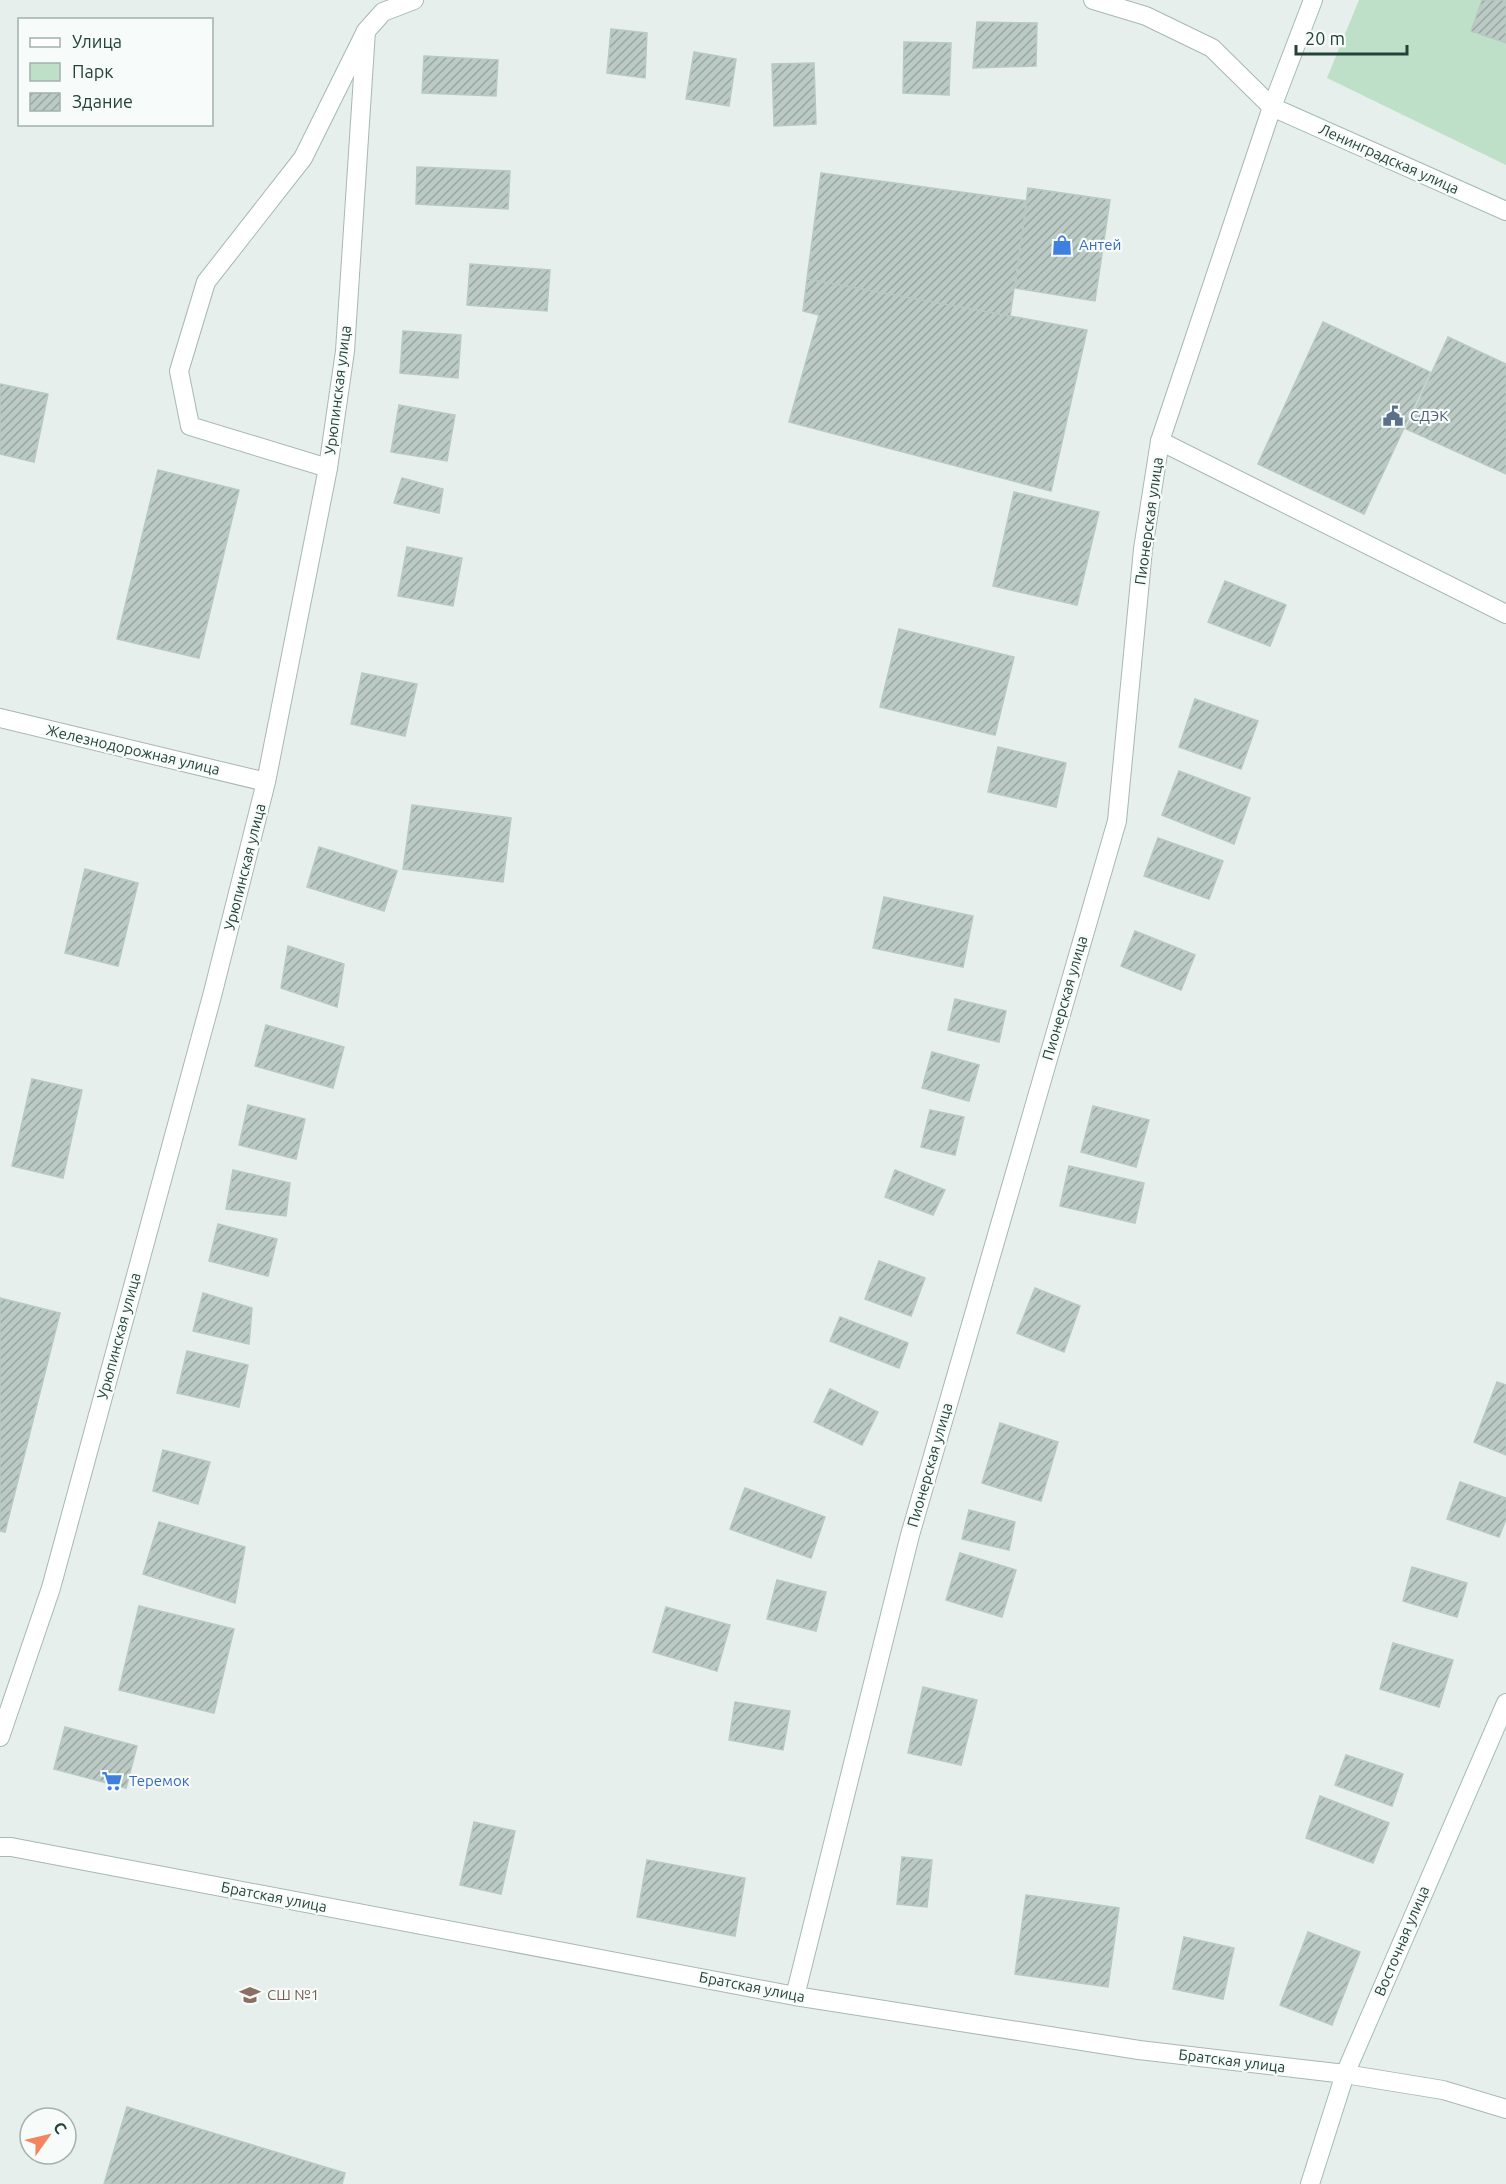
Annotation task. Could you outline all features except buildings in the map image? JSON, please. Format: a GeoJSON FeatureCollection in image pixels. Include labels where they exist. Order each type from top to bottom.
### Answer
{"type":"FeatureCollection","features":[{"type":"Feature","properties":{"kind":"street"},"geometry":{"type":"LineString","coordinates":[[328,468],[190,426],[179,371],[206,282],[303,158],[366,31],[382,12],[414,0]]}},
{"type":"Feature","properties":{"kind":"street"},"geometry":{"type":"LineString","coordinates":[[1093,0],[1146,16],[1212,48],[1272,107]]}},
{"type":"Feature","properties":{"kind":"street","name":"Пионерская улица"},"geometry":{"type":"LineString","coordinates":[[795,1996],[910,1535],[1117,821],[1143,549],[1160,441],[1256,148],[1313,0]]}},
{"type":"Feature","properties":{"kind":"street","name":"Урюпинская улица"},"geometry":{"type":"LineString","coordinates":[[0,1737],[51,1588],[212,996],[266,782],[328,468],[345,351],[366,31]]}},
{"type":"Feature","properties":{"kind":"street","name":"Ленинградская улица"},"geometry":{"type":"LineString","coordinates":[[1272,107],[1506,211]]}},
{"type":"Feature","properties":{"kind":"street"},"geometry":{"type":"LineString","coordinates":[[1160,441],[1506,614]]}},
{"type":"Feature","properties":{"kind":"street","name":"Железнодорожная улица"},"geometry":{"type":"LineString","coordinates":[[0,718],[266,782]]}},
{"type":"Feature","properties":{"kind":"street","name":"Восточная улица"},"geometry":{"type":"LineString","coordinates":[[1311,2184],[1345,2074],[1506,1703]]}},
{"type":"Feature","properties":{"kind":"street","name":"Братская улица"},"geometry":{"type":"LineString","coordinates":[[0,1847],[11,1847],[795,1996],[1139,2050],[1345,2074],[1443,2090],[1506,2109]]}},
{"type":"Feature","properties":{"kind":"green space"},"geometry":{"type":"Polygon","coordinates":[[[1359,0],[1506,0],[1506,165],[1327,78],[1359,0]]]}},
{"type":"Feature","properties":{"kind":"place","name":"Антей"},"geometry":{"type":"Point","coordinates":[1062,245]}},
{"type":"Feature","properties":{"kind":"place","name":"СДЭК"},"geometry":{"type":"Point","coordinates":[1393,416]}},
{"type":"Feature","properties":{"kind":"place","name":"Теремок"},"geometry":{"type":"Point","coordinates":[112,1781]}},
{"type":"Feature","properties":{"kind":"place","name":"СШ №1"},"geometry":{"type":"Point","coordinates":[250,1995]}}]}
